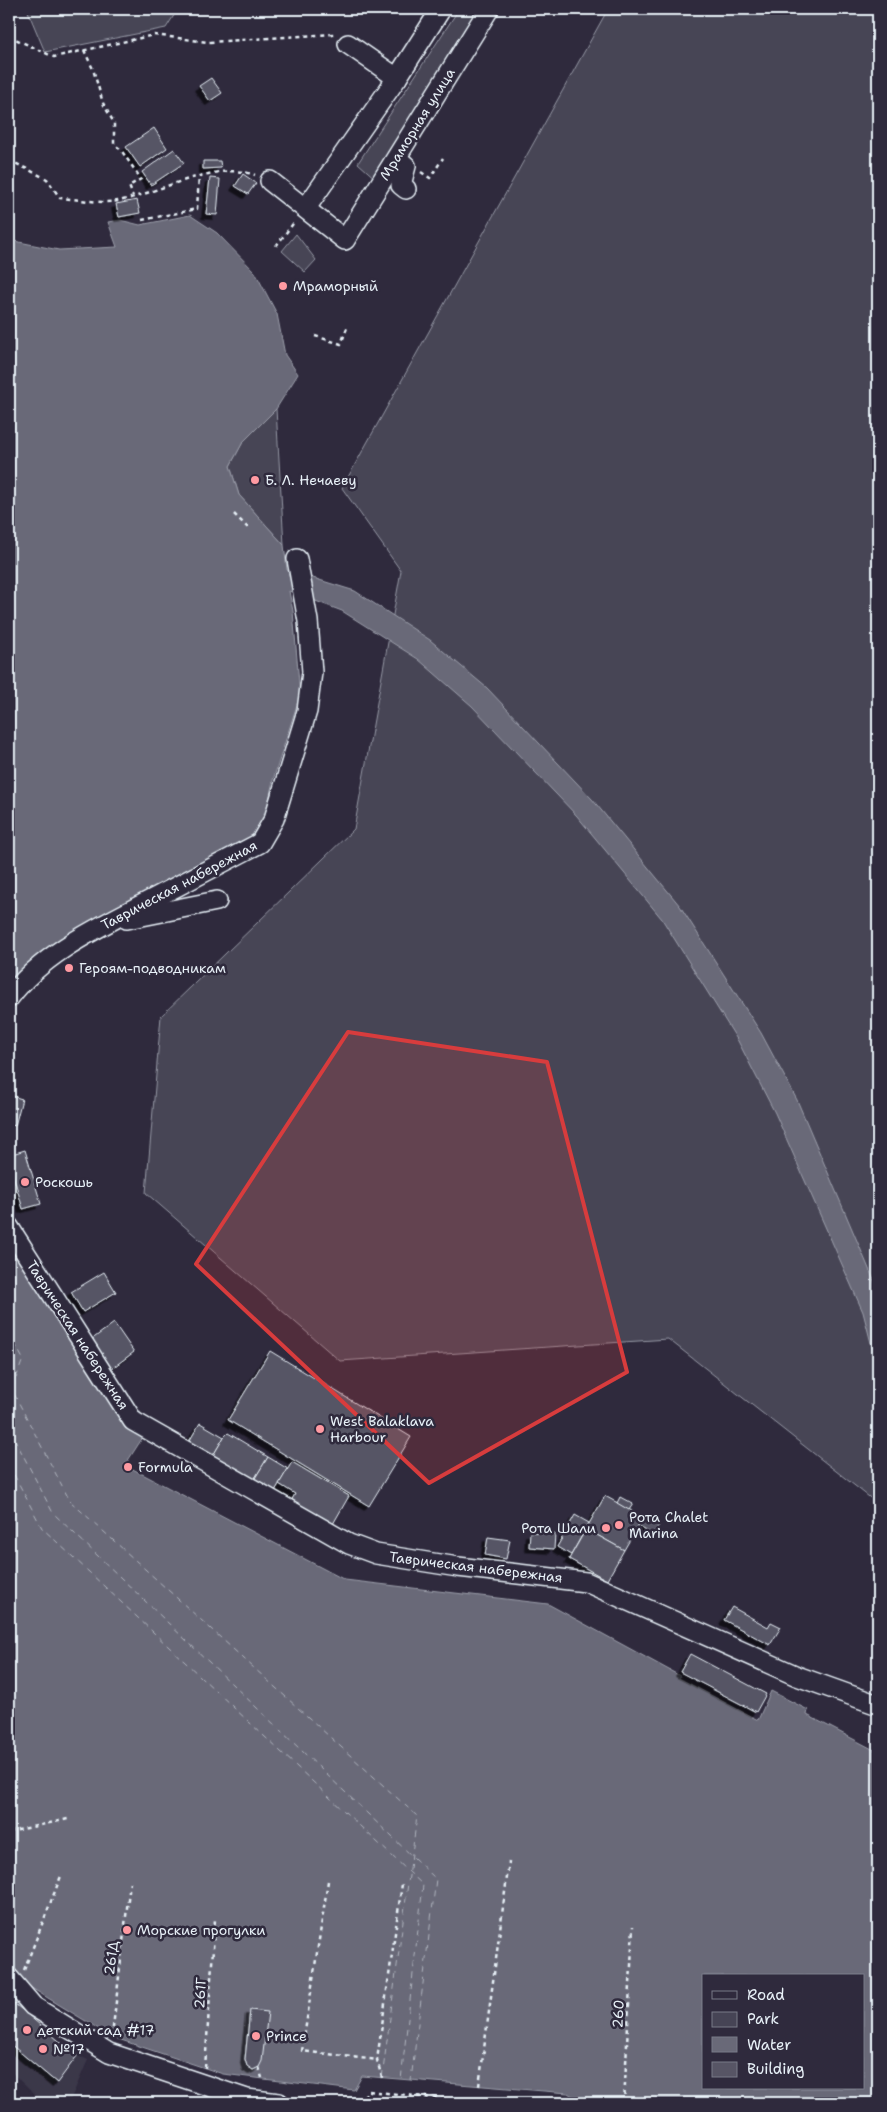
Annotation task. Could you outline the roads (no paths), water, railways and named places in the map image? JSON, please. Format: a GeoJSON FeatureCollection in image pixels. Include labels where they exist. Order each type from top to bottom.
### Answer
{"type":"FeatureCollection","features":[{"type":"Feature","properties":{"kind":"street"},"geometry":{"type":"LineString","coordinates":[[270,180],[306,208],[397,78],[441,9]]}},
{"type":"Feature","properties":{"kind":"street","name":"Мраморная улица"},"geometry":{"type":"LineString","coordinates":[[306,208],[345,240],[489,9]]}},
{"type":"Feature","properties":{"kind":"street"},"geometry":{"type":"LineString","coordinates":[[348,44],[397,78]]}},
{"type":"Feature","properties":{"kind":"street"},"geometry":{"type":"LineString","coordinates":[[396,158],[406,166],[401,185],[406,189]]}},
{"type":"Feature","properties":{"kind":"street","name":"Таврическая набережная"},"geometry":{"type":"LineString","coordinates":[[9,998],[22,981],[65,948],[105,924],[260,843],[274,819],[307,711],[312,672],[308,620],[298,558]]}},
{"type":"Feature","properties":{"kind":"street"},"geometry":{"type":"LineString","coordinates":[[105,924],[216,901]]}},
{"type":"Feature","properties":{"kind":"street","name":"Таврическая набережная"},"geometry":{"type":"LineString","coordinates":[[9,1227],[133,1421],[349,1544],[385,1556],[458,1567],[586,1582],[797,1676],[878,1705]]}},
{"type":"Feature","properties":{"kind":"street"},"geometry":{"type":"LineString","coordinates":[[16,1975],[33,2006],[109,2053],[247,2099],[279,2103]]}},
{"type":"Feature","properties":{"kind":"water"},"geometry":{"type":"Polygon","coordinates":[[[190,215],[217,233],[255,272],[277,314],[285,355],[298,374],[276,409],[243,442],[230,466],[239,495],[284,545],[287,570],[355,591],[430,640],[487,688],[592,799],[680,906],[761,1033],[797,1100],[878,1290],[878,1370],[863,1312],[775,1113],[738,1041],[662,919],[577,816],[472,706],[418,659],[342,611],[289,591],[293,611],[300,695],[273,780],[264,824],[257,839],[9,988],[9,240],[59,250],[117,247],[108,222],[120,220],[140,225],[190,215]]]}},
{"type":"Feature","properties":{"kind":"water"},"geometry":{"type":"Polygon","coordinates":[[[9,1238],[145,1434],[125,1465],[345,1580],[548,1604],[758,1720],[771,1691],[808,1710],[807,1715],[878,1752],[878,2103],[582,2103],[568,2093],[362,2076],[354,2090],[223,2074],[112,2037],[20,1981],[9,1964],[9,1927],[13,1924],[9,1912],[9,1238]]]}},
{"type":"Feature","properties":{"kind":"place","name":"Мраморный"},"geometry":{"type":"Point","coordinates":[283,286]}},
{"type":"Feature","properties":{"kind":"place","name":"Б. Л. Нечаеву"},"geometry":{"type":"Point","coordinates":[255,480]}},
{"type":"Feature","properties":{"kind":"place","name":"Героям-подводникам"},"geometry":{"type":"Point","coordinates":[69,968]}},
{"type":"Feature","properties":{"kind":"place","name":"Роскошь"},"geometry":{"type":"Point","coordinates":[25,1182]}},
{"type":"Feature","properties":{"kind":"place","name":"West Balaklava Harbour"},"geometry":{"type":"Point","coordinates":[320,1429]}},
{"type":"Feature","properties":{"kind":"place","name":"Formula"},"geometry":{"type":"Point","coordinates":[128,1467]}},
{"type":"Feature","properties":{"kind":"place","name":"Рота Chalet Marina"},"geometry":{"type":"Point","coordinates":[619,1525]}},
{"type":"Feature","properties":{"kind":"place","name":"Рота Шали"},"geometry":{"type":"Point","coordinates":[606,1528]}},
{"type":"Feature","properties":{"kind":"place","name":"Морские прогулки"},"geometry":{"type":"Point","coordinates":[127,1930]}},
{"type":"Feature","properties":{"kind":"place","name":"детский сад #17"},"geometry":{"type":"Point","coordinates":[27,2030]}},
{"type":"Feature","properties":{"kind":"place","name":"Prince"},"geometry":{"type":"Point","coordinates":[256,2036]}},
{"type":"Feature","properties":{"kind":"place","name":"№17"},"geometry":{"type":"Point","coordinates":[43,2049]}}]}
